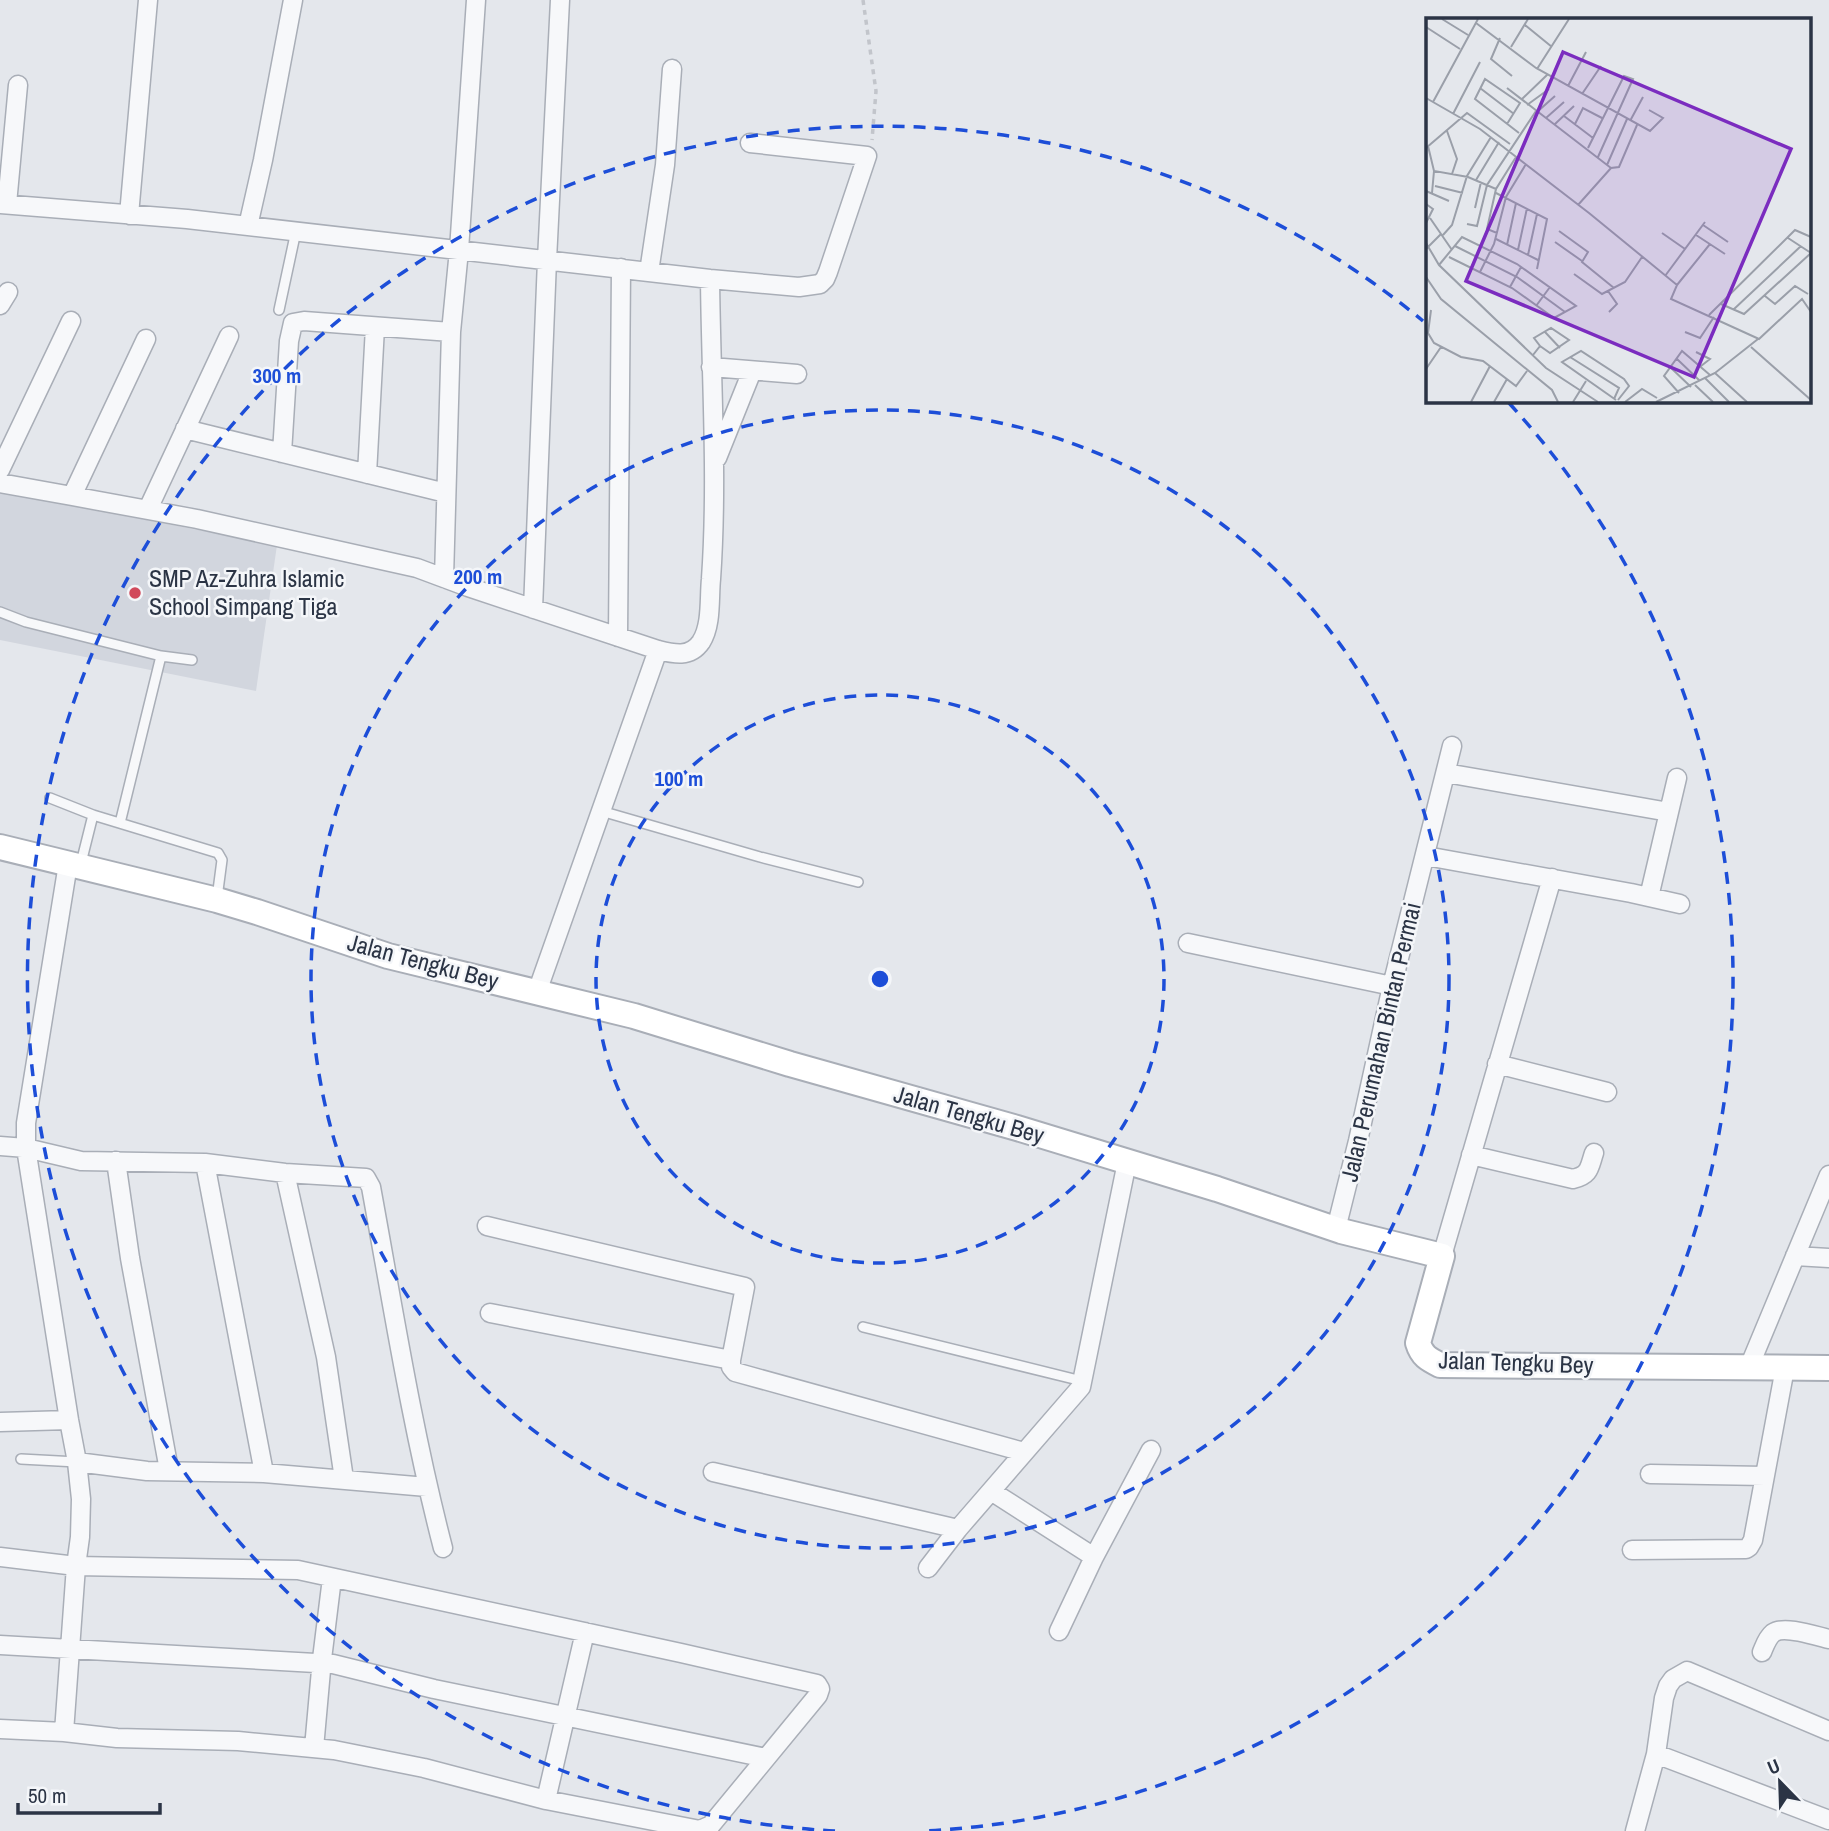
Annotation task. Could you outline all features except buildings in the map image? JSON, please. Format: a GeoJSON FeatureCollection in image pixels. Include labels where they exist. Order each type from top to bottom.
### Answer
{"type":"FeatureCollection","features":[{"type":"Feature","properties":{"kind":"main road","name":"Jalan Tengku Bey"},"geometry":{"type":"LineString","coordinates":[[0,847],[217,900],[388,956],[635,1016],[790,1064],[1017,1128],[1217,1189],[1336,1229],[1442,1256],[1418,1343],[1422,1354],[1440,1365],[1829,1368]]}},
{"type":"Feature","properties":{"kind":"street"},"geometry":{"type":"LineString","coordinates":[[129,215],[148,0]]}},
{"type":"Feature","properties":{"kind":"street"},"geometry":{"type":"LineString","coordinates":[[248,226],[293,0]]}},
{"type":"Feature","properties":{"kind":"street"},"geometry":{"type":"LineString","coordinates":[[444,578],[451,332],[476,0]]}},
{"type":"Feature","properties":{"kind":"street"},"geometry":{"type":"LineString","coordinates":[[533,609],[560,0]]}},
{"type":"Feature","properties":{"kind":"street"},"geometry":{"type":"LineString","coordinates":[[649,272],[665,165],[672,69]]}},
{"type":"Feature","properties":{"kind":"street"},"geometry":{"type":"LineString","coordinates":[[18,85],[3,204],[296,231],[710,279],[799,287],[820,284],[828,272],[867,156],[750,142]]}},
{"type":"Feature","properties":{"kind":"street"},"geometry":{"type":"LineString","coordinates":[[618,637],[621,268]]}},
{"type":"Feature","properties":{"kind":"street"},"geometry":{"type":"LineString","coordinates":[[0,483],[148,509],[335,548],[416,568],[658,650],[677,655],[687,653],[703,640],[708,621],[712,567],[715,464],[710,279]]}},
{"type":"Feature","properties":{"kind":"street"},"geometry":{"type":"LineString","coordinates":[[0,470],[71,321]]}},
{"type":"Feature","properties":{"kind":"street"},"geometry":{"type":"LineString","coordinates":[[282,453],[289,341],[293,323],[304,321],[451,332]]}},
{"type":"Feature","properties":{"kind":"street"},"geometry":{"type":"LineString","coordinates":[[367,474],[374,327]]}},
{"type":"Feature","properties":{"kind":"street"},"geometry":{"type":"LineString","coordinates":[[148,509],[229,336]]}},
{"type":"Feature","properties":{"kind":"street"},"geometry":{"type":"LineString","coordinates":[[72,496],[146,339]]}},
{"type":"Feature","properties":{"kind":"street"},"geometry":{"type":"LineString","coordinates":[[711,367],[797,374]]}},
{"type":"Feature","properties":{"kind":"street"},"geometry":{"type":"LineString","coordinates":[[715,464],[752,371]]}},
{"type":"Feature","properties":{"kind":"street"},"geometry":{"type":"LineString","coordinates":[[185,429],[446,494]]}},
{"type":"Feature","properties":{"kind":"street"},"geometry":{"type":"LineString","coordinates":[[537,992],[658,650]]}},
{"type":"Feature","properties":{"kind":"street","name":"Jalan Perumahan Bintan Permai"},"geometry":{"type":"LineString","coordinates":[[1336,1229],[1392,986],[1452,746]]}},
{"type":"Feature","properties":{"kind":"street"},"geometry":{"type":"LineString","coordinates":[[1446,773],[1669,812]]}},
{"type":"Feature","properties":{"kind":"street"},"geometry":{"type":"LineString","coordinates":[[1650,897],[1677,778]]}},
{"type":"Feature","properties":{"kind":"street"},"geometry":{"type":"LineString","coordinates":[[1426,856],[1680,904]]}},
{"type":"Feature","properties":{"kind":"street"},"geometry":{"type":"LineString","coordinates":[[64,1732],[81,1499],[26,1148],[26,1123],[74,865]]}},
{"type":"Feature","properties":{"kind":"street"},"geometry":{"type":"LineString","coordinates":[[1442,1256],[1552,878]]}},
{"type":"Feature","properties":{"kind":"street"},"geometry":{"type":"LineString","coordinates":[[1188,943],[1392,986]]}},
{"type":"Feature","properties":{"kind":"street"},"geometry":{"type":"LineString","coordinates":[[1497,1065],[1607,1092]]}},
{"type":"Feature","properties":{"kind":"street"},"geometry":{"type":"LineString","coordinates":[[0,1146],[26,1148],[81,1161],[205,1163],[285,1173],[366,1178],[369,1182],[427,1487],[443,1548]]}},
{"type":"Feature","properties":{"kind":"street"},"geometry":{"type":"LineString","coordinates":[[1471,1155],[1573,1179],[1587,1174],[1594,1153]]}},
{"type":"Feature","properties":{"kind":"street"},"geometry":{"type":"LineString","coordinates":[[116,1161],[130,1258],[169,1470]]}},
{"type":"Feature","properties":{"kind":"street"},"geometry":{"type":"LineString","coordinates":[[928,1568],[958,1529],[1081,1387],[1127,1162]]}},
{"type":"Feature","properties":{"kind":"street"},"geometry":{"type":"LineString","coordinates":[[205,1163],[264,1473]]}},
{"type":"Feature","properties":{"kind":"street"},"geometry":{"type":"LineString","coordinates":[[285,1173],[326,1357],[344,1479]]}},
{"type":"Feature","properties":{"kind":"street"},"geometry":{"type":"LineString","coordinates":[[1749,1367],[1829,1175]]}},
{"type":"Feature","properties":{"kind":"street"},"geometry":{"type":"LineString","coordinates":[[487,1226],[745,1287],[731,1360],[731,1367],[735,1372],[1024,1452]]}},
{"type":"Feature","properties":{"kind":"street"},"geometry":{"type":"LineString","coordinates":[[1795,1256],[1829,1258]]}},
{"type":"Feature","properties":{"kind":"street"},"geometry":{"type":"LineString","coordinates":[[490,1313],[731,1360]]}},
{"type":"Feature","properties":{"kind":"street"},"geometry":{"type":"LineString","coordinates":[[1632,1550],[1749,1548],[1753,1540],[1785,1368]]}},
{"type":"Feature","properties":{"kind":"street"},"geometry":{"type":"LineString","coordinates":[[0,1422],[69,1420]]}},
{"type":"Feature","properties":{"kind":"street"},"geometry":{"type":"LineString","coordinates":[[1059,1631],[1094,1557],[1151,1450]]}},
{"type":"Feature","properties":{"kind":"street"},"geometry":{"type":"LineString","coordinates":[[77,1462],[147,1471],[264,1473],[427,1487]]}},
{"type":"Feature","properties":{"kind":"street"},"geometry":{"type":"LineString","coordinates":[[713,1472],[958,1529]]}},
{"type":"Feature","properties":{"kind":"street"},"geometry":{"type":"LineString","coordinates":[[1650,1474],[1765,1476]]}},
{"type":"Feature","properties":{"kind":"street"},"geometry":{"type":"LineString","coordinates":[[991,1491],[1094,1557]]}},
{"type":"Feature","properties":{"kind":"street"},"geometry":{"type":"LineString","coordinates":[[0,1558],[76,1566],[298,1570],[817,1684],[820,1689],[711,1825],[700,1830],[546,1800],[424,1768],[334,1750],[238,1741],[117,1738],[0,1729]]}},
{"type":"Feature","properties":{"kind":"street"},"geometry":{"type":"LineString","coordinates":[[314,1748],[332,1578]]}},
{"type":"Feature","properties":{"kind":"street"},"geometry":{"type":"LineString","coordinates":[[1762,1653],[1766,1641],[1780,1629],[1829,1639]]}},
{"type":"Feature","properties":{"kind":"street"},"geometry":{"type":"LineString","coordinates":[[546,1800],[584,1632]]}},
{"type":"Feature","properties":{"kind":"street"},"geometry":{"type":"LineString","coordinates":[[0,1645],[333,1664],[435,1689],[766,1758]]}},
{"type":"Feature","properties":{"kind":"street"},"geometry":{"type":"LineString","coordinates":[[1635,1831],[1656,1754],[1664,1698],[1668,1686],[1687,1671],[1829,1731]]}},
{"type":"Feature","properties":{"kind":"street"},"geometry":{"type":"LineString","coordinates":[[1656,1754],[1829,1820]]}},
{"type":"Feature","properties":{"kind":"lane"},"geometry":{"type":"LineString","coordinates":[[279,310],[296,231]]}},
{"type":"Feature","properties":{"kind":"lane"},"geometry":{"type":"LineString","coordinates":[[0,612],[26,622],[161,656],[192,660]]}},
{"type":"Feature","properties":{"kind":"lane"},"geometry":{"type":"LineString","coordinates":[[120,823],[161,656]]}},
{"type":"Feature","properties":{"kind":"lane"},"geometry":{"type":"LineString","coordinates":[[50,798],[93,815],[218,853],[222,860],[217,900]]}},
{"type":"Feature","properties":{"kind":"lane"},"geometry":{"type":"LineString","coordinates":[[601,811],[858,882]]}},
{"type":"Feature","properties":{"kind":"lane"},"geometry":{"type":"LineString","coordinates":[[74,865],[93,815]]}},
{"type":"Feature","properties":{"kind":"lane"},"geometry":{"type":"LineString","coordinates":[[863,1327],[1082,1381]]}},
{"type":"Feature","properties":{"kind":"lane"},"geometry":{"type":"LineString","coordinates":[[21,1459],[77,1462]]}},
{"type":"Feature","properties":{"kind":"path"},"geometry":{"type":"LineString","coordinates":[[863,0],[876,91],[872,142],[867,156]]}},
{"type":"Feature","properties":{"kind":"shaded area","name":"SMP Az-Zuhra Islamic School Simpang Tiga"},"geometry":{"type":"Polygon","coordinates":[[[0,492],[277,545],[256,691],[0,640],[0,492]]]}},
{"type":"Feature","properties":{"kind":"place","name":"SMP Az-Zuhra Islamic School Simpang Tiga"},"geometry":{"type":"Point","coordinates":[135,593]}}]}
